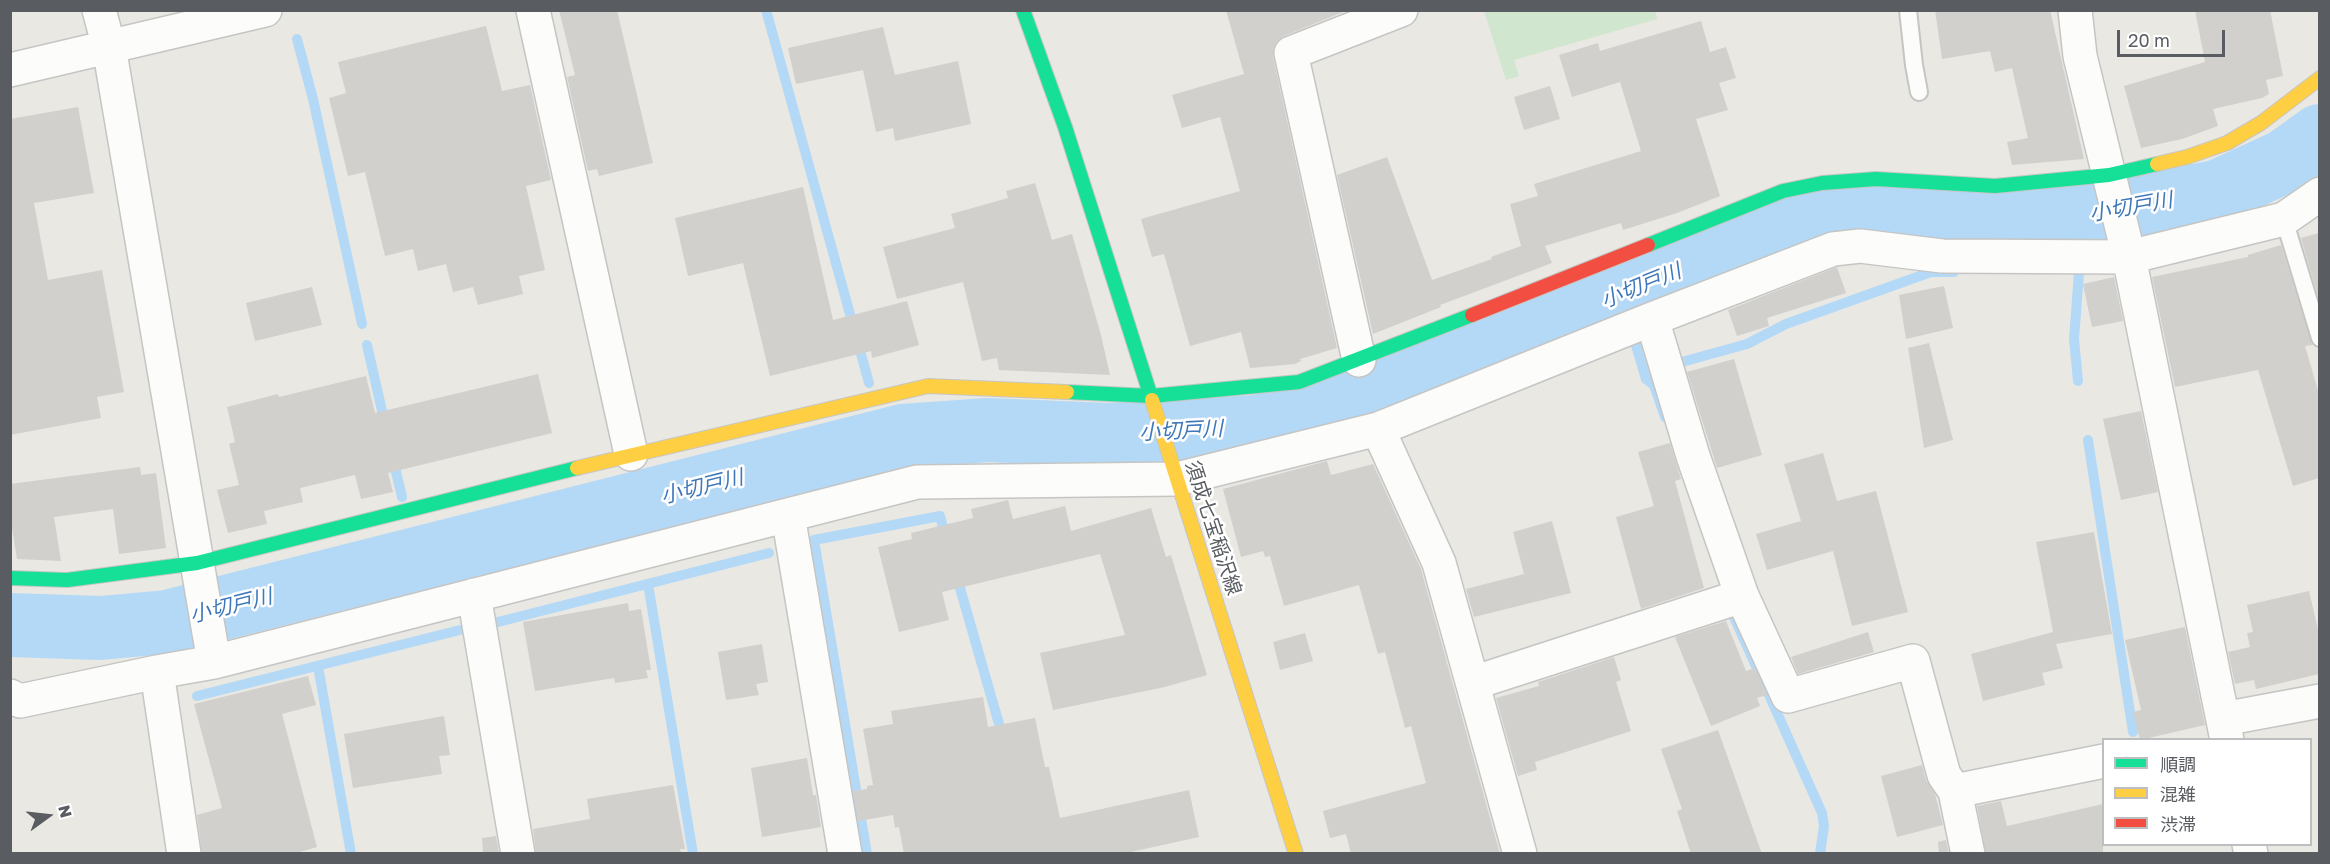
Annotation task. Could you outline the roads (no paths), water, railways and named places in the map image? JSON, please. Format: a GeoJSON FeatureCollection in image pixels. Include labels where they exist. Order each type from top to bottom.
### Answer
{"type":"FeatureCollection","features":[{"type":"Feature","properties":{"kind":"street"},"geometry":{"type":"LineString","coordinates":[[99,10],[109,47],[213,655]]}},
{"type":"Feature","properties":{"kind":"street"},"geometry":{"type":"LineString","coordinates":[[10,70],[264,10]]}},
{"type":"Feature","properties":{"kind":"street"},"geometry":{"type":"LineString","coordinates":[[533,10],[631,454]]}},
{"type":"Feature","properties":{"kind":"street","name":"須成七宝稲沢線"},"geometry":{"type":"LineString","coordinates":[[1023,10],[1065,127],[1296,854]]}},
{"type":"Feature","properties":{"kind":"street"},"geometry":{"type":"LineString","coordinates":[[1359,360],[1291,53],[1401,10]]}},
{"type":"Feature","properties":{"kind":"street"},"geometry":{"type":"LineString","coordinates":[[2074,10],[2080,56],[2128,251],[2221,733],[2319,700]]}},
{"type":"Feature","properties":{"kind":"street"},"geometry":{"type":"LineString","coordinates":[[10,578],[67,580],[198,568],[631,454],[928,386],[1152,400],[1299,382],[1783,191],[1822,183],[1876,179],[1995,186],[2110,178],[2187,157],[2227,143],[2261,123],[2319,78]]}},
{"type":"Feature","properties":{"kind":"street"},"geometry":{"type":"LineString","coordinates":[[14,700],[157,672],[213,655],[474,596],[917,482],[1174,469],[1378,429],[1833,249],[1860,246],[1942,256],[2128,251],[2284,219],[2319,194]]}},
{"type":"Feature","properties":{"kind":"street"},"geometry":{"type":"LineString","coordinates":[[1652,319],[1692,456],[1742,596],[1788,696],[1913,661],[1944,775],[1955,791],[1968,854]]}},
{"type":"Feature","properties":{"kind":"street"},"geometry":{"type":"LineString","coordinates":[[1378,429],[1439,563],[1520,854]]}},
{"type":"Feature","properties":{"kind":"street"},"geometry":{"type":"LineString","coordinates":[[788,515],[845,854]]}},
{"type":"Feature","properties":{"kind":"street"},"geometry":{"type":"LineString","coordinates":[[474,596],[518,854]]}},
{"type":"Feature","properties":{"kind":"street"},"geometry":{"type":"LineString","coordinates":[[1473,683],[1742,596]]}},
{"type":"Feature","properties":{"kind":"street"},"geometry":{"type":"LineString","coordinates":[[157,672],[184,854]]}},
{"type":"Feature","properties":{"kind":"street"},"geometry":{"type":"LineString","coordinates":[[1955,791],[2102,761]]}},
{"type":"Feature","properties":{"kind":"lane"},"geometry":{"type":"LineString","coordinates":[[1908,10],[1919,92]]}},
{"type":"Feature","properties":{"kind":"lane"},"geometry":{"type":"LineString","coordinates":[[2284,219],[2319,338]]}},
{"type":"Feature","properties":{"kind":"waterway"},"geometry":{"type":"LineString","coordinates":[[766,10],[869,383]]}},
{"type":"Feature","properties":{"kind":"waterway"},"geometry":{"type":"LineString","coordinates":[[297,39],[313,99],[362,324]]}},
{"type":"Feature","properties":{"kind":"waterway","name":"小切戸川"},"geometry":{"type":"LineString","coordinates":[[10,625],[100,628],[167,622],[903,436],[988,430],[1109,435],[1256,427],[1365,399],[1624,291],[1791,225],[1867,212],[2089,216],[2217,192],[2285,161],[2320,136]]}},
{"type":"Feature","properties":{"kind":"waterway"},"geometry":{"type":"LineString","coordinates":[[1671,365],[1747,344],[1786,324],[1931,272],[1954,272]]}},
{"type":"Feature","properties":{"kind":"waterway"},"geometry":{"type":"LineString","coordinates":[[2078,381],[2074,339],[2079,273]]}},
{"type":"Feature","properties":{"kind":"waterway"},"geometry":{"type":"LineString","coordinates":[[1624,291],[1633,316]]}},
{"type":"Feature","properties":{"kind":"waterway"},"geometry":{"type":"LineString","coordinates":[[1637,332],[1635,342],[1646,379],[1654,385],[1665,417]]}},
{"type":"Feature","properties":{"kind":"waterway"},"geometry":{"type":"LineString","coordinates":[[367,345],[385,424]]}},
{"type":"Feature","properties":{"kind":"waterway"},"geometry":{"type":"LineString","coordinates":[[2088,440],[2133,732]]}},
{"type":"Feature","properties":{"kind":"waterway"},"geometry":{"type":"LineString","coordinates":[[393,459],[402,497]]}},
{"type":"Feature","properties":{"kind":"waterway"},"geometry":{"type":"LineString","coordinates":[[867,854],[814,540],[940,516],[946,539]]}},
{"type":"Feature","properties":{"kind":"waterway"},"geometry":{"type":"LineString","coordinates":[[412,541],[417,558]]}},
{"type":"Feature","properties":{"kind":"waterway"},"geometry":{"type":"LineString","coordinates":[[498,622],[769,553]]}},
{"type":"Feature","properties":{"kind":"waterway"},"geometry":{"type":"LineString","coordinates":[[956,574],[1003,738]]}},
{"type":"Feature","properties":{"kind":"waterway"},"geometry":{"type":"LineString","coordinates":[[648,584],[693,854]]}},
{"type":"Feature","properties":{"kind":"waterway"},"geometry":{"type":"LineString","coordinates":[[1733,615],[1822,813],[1824,826],[1820,854]]}},
{"type":"Feature","properties":{"kind":"waterway"},"geometry":{"type":"LineString","coordinates":[[197,696],[460,630]]}},
{"type":"Feature","properties":{"kind":"waterway"},"geometry":{"type":"LineString","coordinates":[[318,666],[351,854]]}}]}
